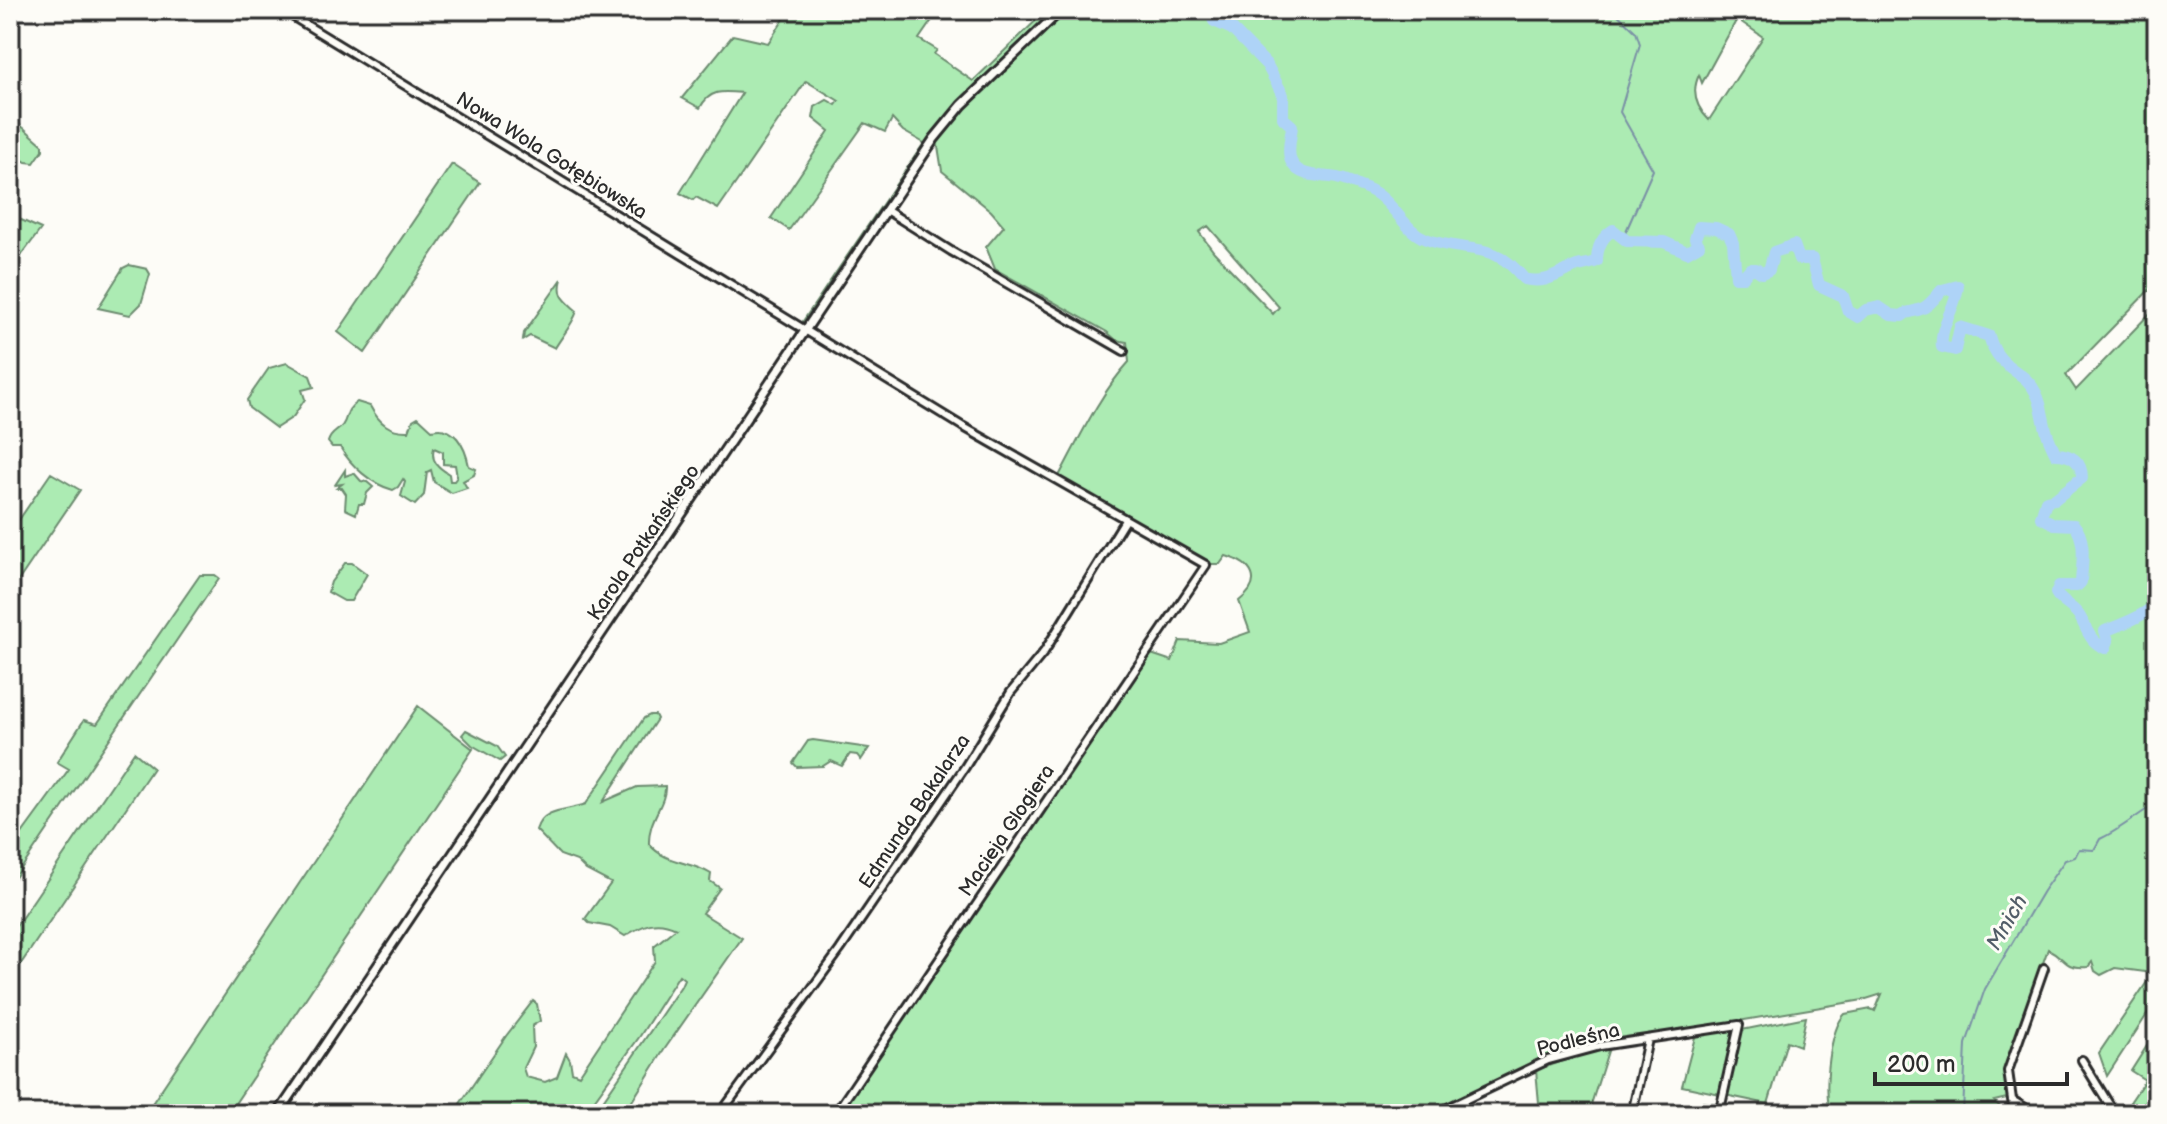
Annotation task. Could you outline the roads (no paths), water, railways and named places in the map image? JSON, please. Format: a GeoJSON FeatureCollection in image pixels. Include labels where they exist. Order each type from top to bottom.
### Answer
{"type":"FeatureCollection","features":[{"type":"Feature","properties":{"kind":"street","name":"Nowa Wola Gołębiowska"},"geometry":{"type":"LineString","coordinates":[[282,10],[962,426],[1206,565]]}},
{"type":"Feature","properties":{"kind":"street","name":"Karola Potkańskiego"},"geometry":{"type":"LineString","coordinates":[[278,1114],[934,139],[962,105],[1061,10]]}},
{"type":"Feature","properties":{"kind":"street"},"geometry":{"type":"LineString","coordinates":[[886,210],[964,259],[1124,351]]}},
{"type":"Feature","properties":{"kind":"street","name":"Edmunda Bakalarza"},"geometry":{"type":"LineString","coordinates":[[720,1114],[840,950],[965,767],[1011,692],[1044,652],[1125,520]]}},
{"type":"Feature","properties":{"kind":"street","name":"Macieja Glogiera"},"geometry":{"type":"LineString","coordinates":[[835,1114],[1206,565]]}},
{"type":"Feature","properties":{"kind":"street"},"geometry":{"type":"LineString","coordinates":[[2014,1114],[2008,1071],[2044,968]]}},
{"type":"Feature","properties":{"kind":"street","name":"Podleśna"},"geometry":{"type":"LineString","coordinates":[[1435,1114],[1548,1060],[1600,1046],[1739,1025],[1719,1114]]}},
{"type":"Feature","properties":{"kind":"street"},"geometry":{"type":"LineString","coordinates":[[1632,1114],[1648,1039]]}},
{"type":"Feature","properties":{"kind":"street"},"geometry":{"type":"LineString","coordinates":[[2082,1060],[2115,1114]]}},
{"type":"Feature","properties":{"kind":"street"},"geometry":{"type":"LineString","coordinates":[[2012,1100],[2035,1114]]}},
{"type":"Feature","properties":{"kind":"waterway"},"geometry":{"type":"LineString","coordinates":[[1209,10],[1214,21],[1232,29],[1267,65],[1283,95],[1283,118],[1292,126],[1289,155],[1296,168],[1306,174],[1337,178],[1366,188],[1384,199],[1417,234],[1441,244],[1490,253],[1512,266],[1524,279],[1543,280],[1597,261],[1601,243],[1613,230],[1627,241],[1664,242],[1687,252],[1699,245],[1695,239],[1699,227],[1716,228],[1729,234],[1733,243],[1736,277],[1743,277],[1750,269],[1762,273],[1769,270],[1774,252],[1794,245],[1799,259],[1812,259],[1819,285],[1843,296],[1848,311],[1858,317],[1866,310],[1879,307],[1891,315],[1902,316],[1926,306],[1942,290],[1958,286],[1943,332],[1942,347],[1955,350],[1960,327],[1989,336],[1999,357],[2036,393],[2056,454],[2071,457],[2080,468],[2082,478],[2055,499],[2046,501],[2041,517],[2054,524],[2074,525],[2081,538],[2081,582],[2077,586],[2059,586],[2056,593],[2078,614],[2092,639],[2105,648],[2108,641],[2105,631],[2139,616],[2157,603]]}},
{"type":"Feature","properties":{"kind":"waterway"},"geometry":{"type":"LineString","coordinates":[[1613,10],[1636,32],[1640,44],[1620,112],[1653,170],[1623,238]]}},
{"type":"Feature","properties":{"kind":"waterway","name":"Mnich"},"geometry":{"type":"LineString","coordinates":[[1963,1114],[1966,1044],[1985,989],[2043,891],[2065,860],[2075,857],[2079,849],[2094,850],[2100,839],[2157,803]]}}]}
